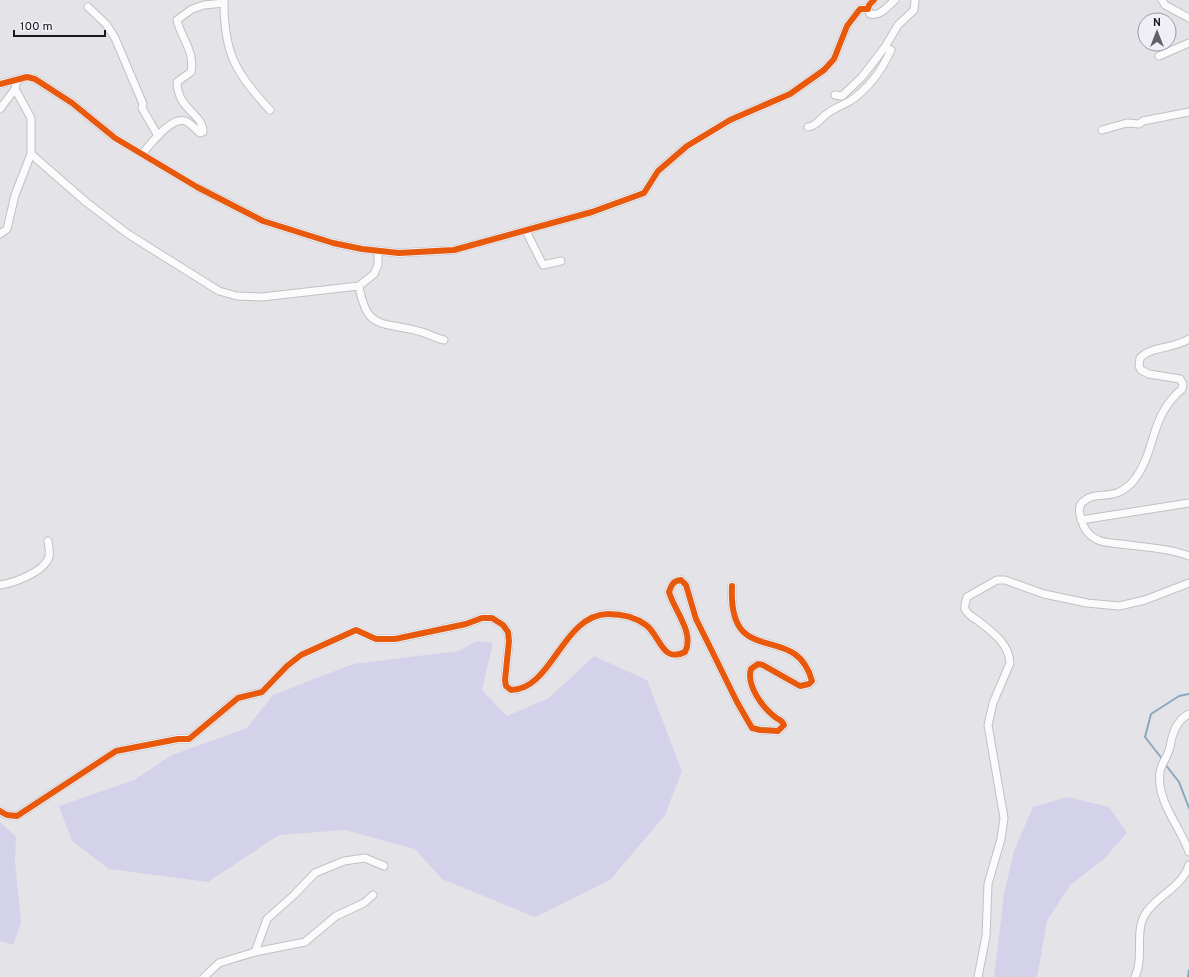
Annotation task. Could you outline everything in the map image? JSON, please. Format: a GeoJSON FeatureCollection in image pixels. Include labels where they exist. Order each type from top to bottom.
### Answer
{"type":"FeatureCollection","features":[{"type":"Feature","properties":{"kind":"street"},"geometry":{"type":"LineString","coordinates":[[868,9],[869,5],[874,0]]}},
{"type":"Feature","properties":{"kind":"street"},"geometry":{"type":"LineString","coordinates":[[868,9],[870,14],[874,15],[884,11],[895,0]]}},
{"type":"Feature","properties":{"kind":"street"},"geometry":{"type":"LineString","coordinates":[[835,95],[842,96],[862,77],[885,47],[898,25],[914,10],[915,0]]}},
{"type":"Feature","properties":{"kind":"street"},"geometry":{"type":"LineString","coordinates":[[1162,0],[1165,5],[1189,18]]}},
{"type":"Feature","properties":{"kind":"street"},"geometry":{"type":"LineString","coordinates":[[142,154],[158,136],[170,125],[179,120],[186,121],[200,133],[204,132],[199,121],[182,103],[177,82],[191,72],[193,64],[188,42],[180,32],[176,20],[192,9],[204,5],[224,2],[224,30],[233,62],[251,90],[270,110]]}},
{"type":"Feature","properties":{"kind":"street"},"geometry":{"type":"LineString","coordinates":[[88,7],[106,24],[115,38],[142,104],[142,108],[158,136]]}},
{"type":"Feature","properties":{"kind":"street"},"geometry":{"type":"LineString","coordinates":[[0,84],[27,77],[35,79],[72,103],[115,138],[197,187],[264,221],[347,247],[412,253],[454,250],[526,231],[554,221],[592,212],[644,193],[658,171],[686,146],[730,120],[790,94],[824,70],[834,59],[848,26],[860,9],[868,9]]}},
{"type":"Feature","properties":{"kind":"street"},"geometry":{"type":"LineString","coordinates":[[1158,56],[1189,43]]}},
{"type":"Feature","properties":{"kind":"street"},"geometry":{"type":"LineString","coordinates":[[808,127],[816,124],[826,114],[853,98],[868,85],[885,63],[891,50],[885,47]]}},
{"type":"Feature","properties":{"kind":"street"},"geometry":{"type":"LineString","coordinates":[[0,109],[15,89],[16,80]]}},
{"type":"Feature","properties":{"kind":"street"},"geometry":{"type":"LineString","coordinates":[[0,234],[7,230],[15,195],[31,154],[31,118],[15,89]]}},
{"type":"Feature","properties":{"kind":"street"},"geometry":{"type":"LineString","coordinates":[[1102,130],[1127,123],[1139,124],[1143,121],[1189,112]]}},
{"type":"Feature","properties":{"kind":"street"},"geometry":{"type":"LineString","coordinates":[[31,154],[86,202],[128,234],[219,291],[238,296],[262,296],[306,293],[359,286],[374,274],[378,265],[378,251]]}},
{"type":"Feature","properties":{"kind":"street"},"geometry":{"type":"LineString","coordinates":[[526,231],[543,265],[561,260]]}},
{"type":"Feature","properties":{"kind":"street"},"geometry":{"type":"LineString","coordinates":[[359,286],[365,310],[374,320],[390,326],[418,331],[444,340]]}},
{"type":"Feature","properties":{"kind":"street"},"geometry":{"type":"LineString","coordinates":[[1189,339],[1178,346],[1146,353],[1140,358],[1139,366],[1145,372],[1180,379],[1183,384],[1182,389],[1174,396],[1162,411],[1137,475],[1128,487],[1118,493],[1093,497],[1084,501],[1079,510],[1081,520],[1086,530],[1100,540],[1168,550],[1189,556]]}},
{"type":"Feature","properties":{"kind":"street"},"geometry":{"type":"LineString","coordinates":[[1081,520],[1102,515],[1138,512],[1189,503]]}},
{"type":"Feature","properties":{"kind":"street"},"geometry":{"type":"LineString","coordinates":[[0,585],[23,578],[44,564],[48,558],[48,542]]}},
{"type":"Feature","properties":{"kind":"street"},"geometry":{"type":"LineString","coordinates":[[0,811],[7,815],[17,816],[116,751],[178,739],[189,739],[238,698],[262,692],[287,666],[301,655],[356,630],[376,639],[395,639],[466,624],[482,618],[492,618],[503,625],[508,632],[509,641],[505,680],[506,686],[511,690],[520,690],[532,681],[549,665],[562,646],[581,625],[588,620],[605,614],[625,616],[646,625],[666,652],[672,655],[682,654],[685,652],[689,643],[681,618],[669,592],[671,585],[675,581],[681,580],[686,584],[696,618],[706,640],[737,702],[752,728],[778,731],[784,725],[783,722],[775,717],[759,700],[749,678],[751,668],[758,664],[763,665],[800,686],[809,684],[812,681],[803,661],[793,652],[752,639],[740,629],[734,619],[731,602],[732,586]]}},
{"type":"Feature","properties":{"kind":"street"},"geometry":{"type":"LineString","coordinates":[[978,977],[986,936],[988,884],[1001,839],[1004,818],[988,726],[993,703],[1010,663],[1010,657],[1001,641],[994,633],[968,614],[965,608],[967,597],[997,580],[1005,580],[1044,594],[1087,603],[1119,606],[1145,600],[1189,583]]}},
{"type":"Feature","properties":{"kind":"street"},"geometry":{"type":"LineString","coordinates":[[1189,714],[1175,727],[1165,762],[1160,770],[1160,789],[1166,805],[1189,852]]}},
{"type":"Feature","properties":{"kind":"street"},"geometry":{"type":"LineString","coordinates":[[255,952],[267,919],[294,896],[315,873],[344,861],[365,858],[384,866]]}},
{"type":"Feature","properties":{"kind":"street"},"geometry":{"type":"LineString","coordinates":[[1135,977],[1139,964],[1142,926],[1145,914],[1182,878],[1187,872],[1189,865]]}},
{"type":"Feature","properties":{"kind":"street"},"geometry":{"type":"LineString","coordinates":[[204,977],[219,963],[255,952],[305,942],[336,916],[364,903],[373,895]]}},
{"type":"Feature","properties":{"kind":"shaded area"},"geometry":{"type":"Polygon","coordinates":[[[478,641],[493,643],[482,690],[507,716],[549,698],[594,656],[647,680],[682,771],[665,815],[610,880],[535,917],[442,879],[415,849],[345,830],[279,835],[208,882],[109,869],[72,841],[59,806],[134,780],[172,755],[247,728],[273,695],[353,664],[458,651],[478,641]]]}},
{"type":"Feature","properties":{"kind":"shaded area"},"geometry":{"type":"Polygon","coordinates":[[[1067,797],[1109,807],[1127,833],[1103,860],[1070,885],[1047,921],[1037,977],[994,977],[1004,894],[1014,851],[1033,807],[1067,797]]]}},
{"type":"Feature","properties":{"kind":"shaded area"},"geometry":{"type":"Polygon","coordinates":[[[0,822],[16,837],[15,861],[21,923],[13,945],[0,941],[0,822]]]}},
{"type":"Feature","properties":{"kind":"waterway"},"geometry":{"type":"LineString","coordinates":[[1163,760],[1145,737],[1151,714],[1179,696],[1189,694]]}},
{"type":"Feature","properties":{"kind":"waterway"},"geometry":{"type":"LineString","coordinates":[[1165,764],[1179,782],[1189,808]]}},
{"type":"Feature","properties":{"kind":"waterway"},"geometry":{"type":"LineString","coordinates":[[1188,977],[1189,970]]}},
{"type":"Feature","properties":{"kind":"cycle path"},"geometry":{"type":"LineString","coordinates":[[0,84],[27,77],[35,79],[72,103],[115,138],[197,187],[263,221],[333,243],[362,249],[399,253],[454,250],[592,212],[644,193],[658,171],[687,146],[730,120],[790,94],[824,70],[834,59],[847,26],[860,9],[868,9],[869,5],[874,0]]}},
{"type":"Feature","properties":{"kind":"cycle path"},"geometry":{"type":"LineString","coordinates":[[0,811],[7,815],[17,816],[116,751],[178,739],[189,739],[238,698],[262,692],[287,666],[301,655],[356,630],[376,639],[395,639],[466,624],[482,618],[492,618],[503,625],[508,632],[509,641],[505,680],[506,686],[511,690],[525,686],[537,678],[579,626],[592,618],[608,614],[628,616],[642,622],[651,630],[666,651],[677,655],[685,652],[687,645],[686,629],[669,592],[673,583],[681,580],[686,585],[696,619],[737,702],[752,728],[778,731],[784,725],[760,702],[751,682],[751,669],[758,664],[763,665],[800,686],[809,684],[812,681],[804,663],[792,652],[751,638],[740,628],[734,612],[732,586]]}}]}
